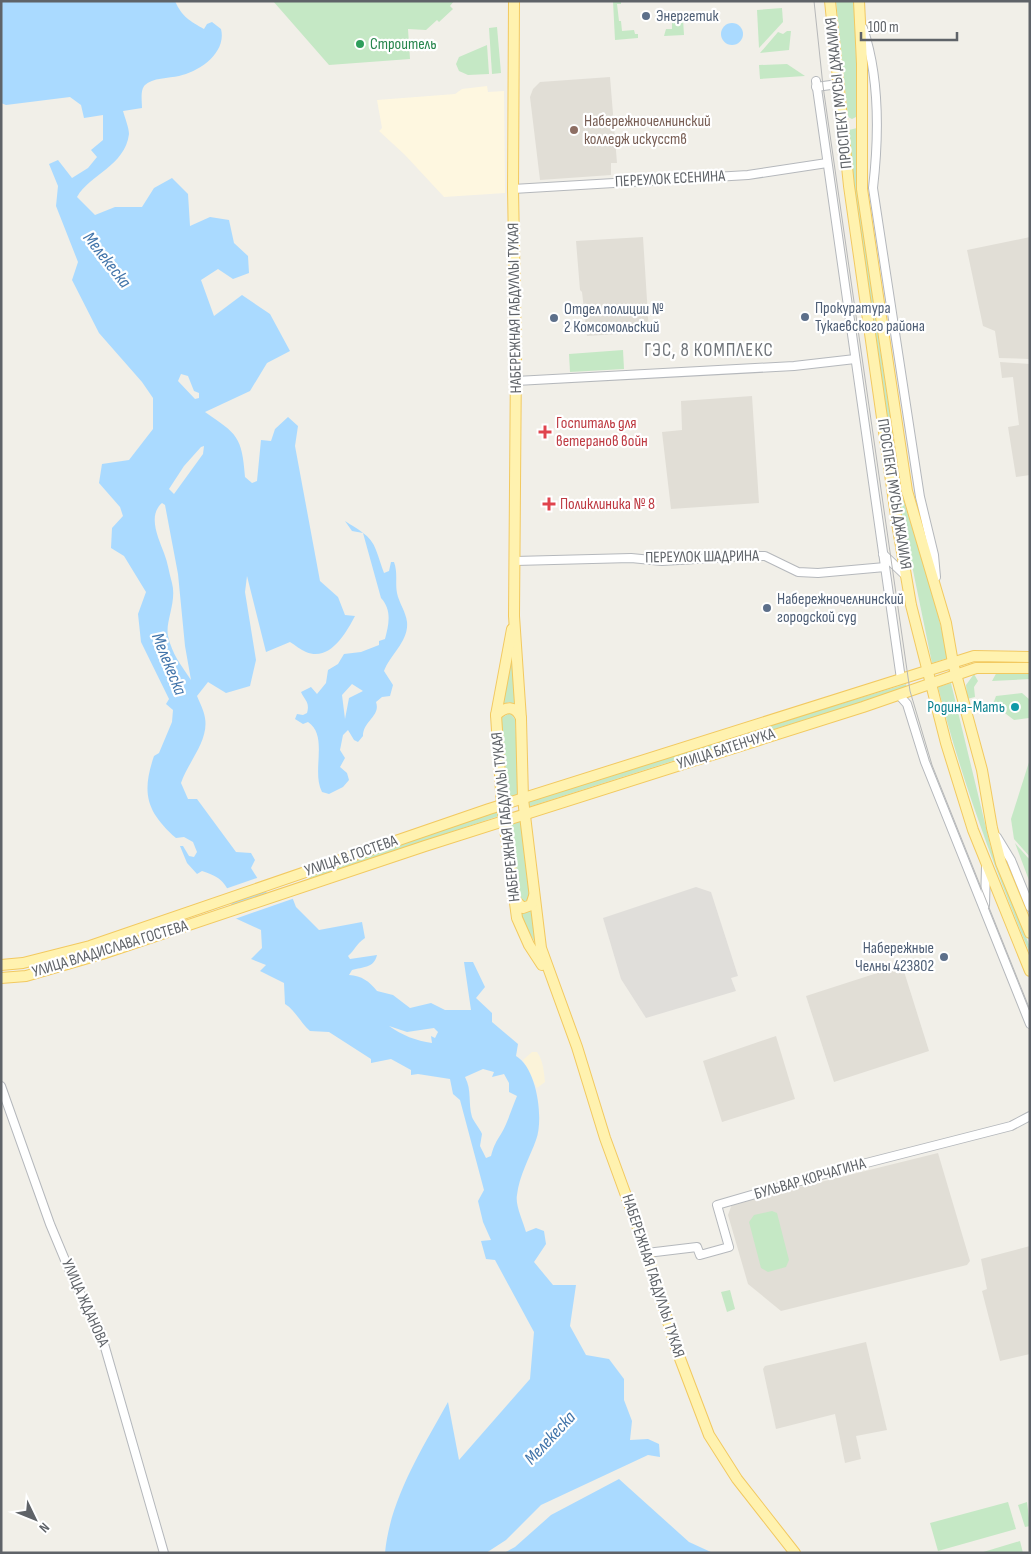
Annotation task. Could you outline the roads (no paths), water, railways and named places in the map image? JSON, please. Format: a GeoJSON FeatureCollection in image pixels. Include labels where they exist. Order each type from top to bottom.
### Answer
{"type":"FeatureCollection","features":[{"type":"Feature","properties":{"kind":"main road","name":"НАБЕРЕЖНАЯ ГАБДУЛЛЫ ТУКАЯ"},"geometry":{"type":"LineString","coordinates":[[514,1],[513,188],[516,381],[514,616],[521,719],[523,799],[541,948],[577,1047],[605,1138],[646,1252],[676,1348],[709,1435],[742,1486],[794,1553]]}},
{"type":"Feature","properties":{"kind":"main road","name":"ПРОСПЕКТ МУСЫ ДЖАЛИЛЯ"},"geometry":{"type":"LineString","coordinates":[[830,1],[840,111],[879,398],[911,606],[954,769],[973,830],[1030,971]]}},
{"type":"Feature","properties":{"kind":"main road","name":"ПРОСПЕКТ МУСЫ ДЖАЛИЛЯ"},"geometry":{"type":"LineString","coordinates":[[859,1],[861,22],[862,189],[906,491],[946,623],[953,663],[982,770],[992,828],[1001,863],[1030,934]]}},
{"type":"Feature","properties":{"kind":"main road"},"geometry":{"type":"LineString","coordinates":[[840,111],[846,122],[850,124],[859,120],[862,113]]}},
{"type":"Feature","properties":{"kind":"main road","name":"НАБЕРЕЖНАЯ ГАБДУЛЛЫ ТУКАЯ"},"geometry":{"type":"LineString","coordinates":[[514,616],[496,716],[502,806],[512,897],[517,918],[524,936],[552,979]]}},
{"type":"Feature","properties":{"kind":"main road","name":"УЛИЦА БАТЕНЧУКА"},"geometry":{"type":"LineString","coordinates":[[490,809],[974,656],[1030,657]]}},
{"type":"Feature","properties":{"kind":"main road","name":"УЛИЦА БАТЕНЧУКА"},"geometry":{"type":"LineString","coordinates":[[425,846],[976,668],[1030,668]]}},
{"type":"Feature","properties":{"kind":"main road"},"geometry":{"type":"LineString","coordinates":[[496,716],[506,708],[511,708],[517,710],[521,719]]}},
{"type":"Feature","properties":{"kind":"main road"},"geometry":{"type":"LineString","coordinates":[[730,733],[726,741],[733,747]]}},
{"type":"Feature","properties":{"kind":"main road","name":"УЛИЦА В.ГОСТЕВА"},"geometry":{"type":"LineString","coordinates":[[213,902],[490,809]]}},
{"type":"Feature","properties":{"kind":"main road","name":"УЛИЦА В.ГОСТЕВА"},"geometry":{"type":"LineString","coordinates":[[217,916],[425,846]]}},
{"type":"Feature","properties":{"kind":"main road"},"geometry":{"type":"LineString","coordinates":[[512,897],[523,908],[531,905],[534,896]]}},
{"type":"Feature","properties":{"kind":"main road","name":"УЛИЦА ВЛАДИСЛАВА ГОСТЕВА"},"geometry":{"type":"LineString","coordinates":[[1,965],[23,963],[90,946],[213,902]]}},
{"type":"Feature","properties":{"kind":"main road","name":"УЛИЦА ВЛАДИСЛАВА ГОСТЕВА"},"geometry":{"type":"LineString","coordinates":[[1,978],[26,976],[102,954],[217,916]]}},
{"type":"Feature","properties":{"kind":"street"},"geometry":{"type":"LineString","coordinates":[[861,22],[873,56],[876,131],[873,188],[920,497],[934,555],[936,586]]}},
{"type":"Feature","properties":{"kind":"street"},"geometry":{"type":"LineString","coordinates":[[838,84],[816,84],[901,679]]}},
{"type":"Feature","properties":{"kind":"street","name":"ПЕРЕУЛОК ЕСЕНИНА"},"geometry":{"type":"LineString","coordinates":[[513,188],[748,175],[827,163]]}},
{"type":"Feature","properties":{"kind":"street"},"geometry":{"type":"LineString","coordinates":[[516,381],[794,366],[855,359]]}},
{"type":"Feature","properties":{"kind":"street"},"geometry":{"type":"LineString","coordinates":[[883,554],[906,576]]}},
{"type":"Feature","properties":{"kind":"street","name":"ПЕРЕУЛОК ШАДРИНА"},"geometry":{"type":"LineString","coordinates":[[515,561],[631,558],[662,561],[766,556],[798,572],[818,573],[885,567]]}},
{"type":"Feature","properties":{"kind":"street"},"geometry":{"type":"LineString","coordinates":[[899,694],[907,704],[926,762],[1030,1024]]}},
{"type":"Feature","properties":{"kind":"street"},"geometry":{"type":"LineString","coordinates":[[992,828],[1011,860],[1030,907]]}},
{"type":"Feature","properties":{"kind":"street"},"geometry":{"type":"LineString","coordinates":[[985,911],[987,862]]}},
{"type":"Feature","properties":{"kind":"street","name":"УЛИЦА ЖДАНОВА"},"geometry":{"type":"LineString","coordinates":[[1,1086],[50,1224],[75,1284],[100,1330],[164,1553]]}},
{"type":"Feature","properties":{"kind":"street","name":"БУЛЬВАР КОРЧАГИНА"},"geometry":{"type":"LineString","coordinates":[[646,1252],[696,1247],[700,1255],[729,1247],[717,1205],[839,1170],[1011,1126],[1030,1116]]}},
{"type":"Feature","properties":{"kind":"water","name":"Мелекеска"},"geometry":{"type":"Polygon","coordinates":[[[1,1],[175,1],[187,18],[204,29],[207,24],[212,22],[221,29],[222,38],[220,46],[203,66],[187,74],[156,80],[143,87],[142,108],[123,111],[129,134],[121,154],[90,182],[77,197],[95,215],[115,207],[142,207],[154,188],[172,178],[188,194],[190,226],[210,217],[229,220],[234,243],[248,256],[249,273],[233,279],[218,269],[201,280],[214,316],[242,295],[270,314],[290,351],[267,363],[250,391],[205,412],[231,431],[236,437],[242,453],[245,477],[252,483],[257,481],[261,440],[271,441],[275,429],[288,417],[298,426],[295,446],[320,581],[338,597],[345,615],[355,616],[336,644],[323,653],[306,652],[290,642],[266,652],[247,576],[245,592],[256,660],[250,686],[226,693],[208,682],[197,696],[205,718],[204,735],[181,783],[188,799],[197,799],[236,852],[251,853],[255,860],[251,868],[270,898],[289,889],[296,907],[319,930],[362,922],[365,938],[348,956],[350,959],[377,955],[371,965],[352,970],[349,975],[365,980],[377,991],[393,995],[410,1008],[431,1003],[445,1010],[471,1010],[464,962],[473,962],[485,987],[476,998],[492,1013],[492,1022],[518,1044],[516,1056],[529,1071],[537,1095],[539,1107],[538,1131],[520,1181],[517,1199],[526,1232],[536,1228],[544,1231],[546,1244],[534,1262],[553,1285],[576,1285],[570,1326],[586,1355],[609,1359],[624,1379],[624,1400],[632,1421],[630,1440],[648,1439],[659,1444],[660,1457],[648,1455],[541,1505],[506,1540],[486,1553],[385,1553],[393,1513],[400,1494],[418,1456],[448,1402],[459,1460],[530,1379],[534,1332],[495,1260],[486,1259],[481,1241],[491,1240],[483,1222],[478,1201],[484,1190],[460,1100],[453,1094],[450,1079],[418,1074],[411,1075],[411,1070],[391,1059],[371,1063],[371,1059],[329,1032],[310,1031],[292,1009],[285,1004],[284,983],[260,971],[266,965],[251,959],[262,948],[261,930],[224,913],[234,901],[225,885],[219,879],[202,871],[197,874],[187,863],[180,846],[183,846],[189,856],[194,857],[197,852],[193,842],[184,837],[176,838],[158,820],[153,811],[149,802],[148,792],[150,769],[154,756],[159,753],[172,722],[173,710],[166,704],[169,699],[141,642],[138,614],[146,592],[124,556],[111,548],[112,528],[123,516],[120,507],[99,483],[102,464],[129,460],[153,429],[153,398],[142,382],[99,333],[72,280],[78,262],[56,206],[58,186],[49,164],[58,160],[72,178],[88,168],[97,157],[91,150],[103,140],[103,115],[84,118],[81,105],[70,97],[6,105],[1,103],[1,1]],[[181,374],[178,381],[195,399],[199,398],[199,393],[194,391],[188,376],[181,374]],[[204,446],[184,466],[169,489],[174,494],[203,454],[204,446]],[[162,503],[155,514],[157,534],[167,560],[173,590],[168,636],[174,654],[191,680],[185,646],[178,574],[165,505],[162,503]],[[389,1026],[415,1039],[432,1043],[431,1036],[435,1038],[438,1032],[434,1028],[407,1032],[389,1026]],[[483,1069],[465,1077],[472,1117],[482,1134],[480,1146],[486,1158],[491,1156],[517,1096],[509,1092],[509,1083],[504,1074],[492,1077],[494,1072],[483,1069]]]}},
{"type":"Feature","properties":{"kind":"water"},"geometry":{"type":"Polygon","coordinates":[[[728,23],[736,23],[743,30],[743,38],[736,45],[728,45],[721,38],[721,30],[728,23]]]}},
{"type":"Feature","properties":{"kind":"water"},"geometry":{"type":"Polygon","coordinates":[[[345,521],[363,533],[352,531],[345,521]]]}},
{"type":"Feature","properties":{"kind":"water"},"geometry":{"type":"Polygon","coordinates":[[[363,533],[374,545],[384,573],[389,571],[391,562],[394,562],[397,593],[406,618],[407,629],[402,642],[384,671],[393,685],[390,696],[382,697],[376,702],[376,711],[358,742],[354,740],[348,730],[343,735],[340,750],[345,758],[340,767],[347,773],[349,780],[343,787],[329,794],[322,792],[318,774],[318,736],[308,722],[303,724],[295,719],[297,714],[303,715],[307,713],[308,709],[301,692],[311,687],[317,694],[326,683],[328,670],[338,664],[344,654],[361,652],[379,645],[379,641],[385,639],[388,612],[363,533]],[[352,684],[342,695],[345,719],[349,698],[363,691],[352,684]]]}},
{"type":"Feature","properties":{"kind":"water"},"geometry":{"type":"Polygon","coordinates":[[[619,1479],[689,1542],[713,1553],[504,1553],[515,1547],[551,1515],[619,1479]]]}},
{"type":"Feature","properties":{"kind":"tram line"},"geometry":{"type":"LineString","coordinates":[[814,1],[823,86],[910,691],[932,765],[1030,1010]]}},
{"type":"Feature","properties":{"kind":"place","name":"Энергетик"},"geometry":{"type":"Point","coordinates":[646,16]}},
{"type":"Feature","properties":{"kind":"place","name":"Строитель"},"geometry":{"type":"Point","coordinates":[360,44]}},
{"type":"Feature","properties":{"kind":"place","name":"Набережночелнинский колледж искусств"},"geometry":{"type":"Point","coordinates":[574,130]}},
{"type":"Feature","properties":{"kind":"place","name":"Прокуратура Тукаевского района"},"geometry":{"type":"Point","coordinates":[805,317]}},
{"type":"Feature","properties":{"kind":"place","name":"Отдел полиции № 2 Комсомольский"},"geometry":{"type":"Point","coordinates":[554,318]}},
{"type":"Feature","properties":{"kind":"place","name":"Госпиталь для ветеранов войн"},"geometry":{"type":"Point","coordinates":[545,432]}},
{"type":"Feature","properties":{"kind":"place","name":"Поликлиника № 8"},"geometry":{"type":"Point","coordinates":[549,504]}},
{"type":"Feature","properties":{"kind":"place","name":"Набережночелнинский городской суд"},"geometry":{"type":"Point","coordinates":[767,608]}},
{"type":"Feature","properties":{"kind":"place","name":"Родина-Мать"},"geometry":{"type":"Point","coordinates":[1015,707]}},
{"type":"Feature","properties":{"kind":"place","name":"Набережные Челны 423802"},"geometry":{"type":"Point","coordinates":[944,957]}},
{"type":"Feature","properties":{"kind":"district","name":"ГЭС, 8 КОМПЛЕКС"},"geometry":{"type":"Point","coordinates":[709,350]}}]}
